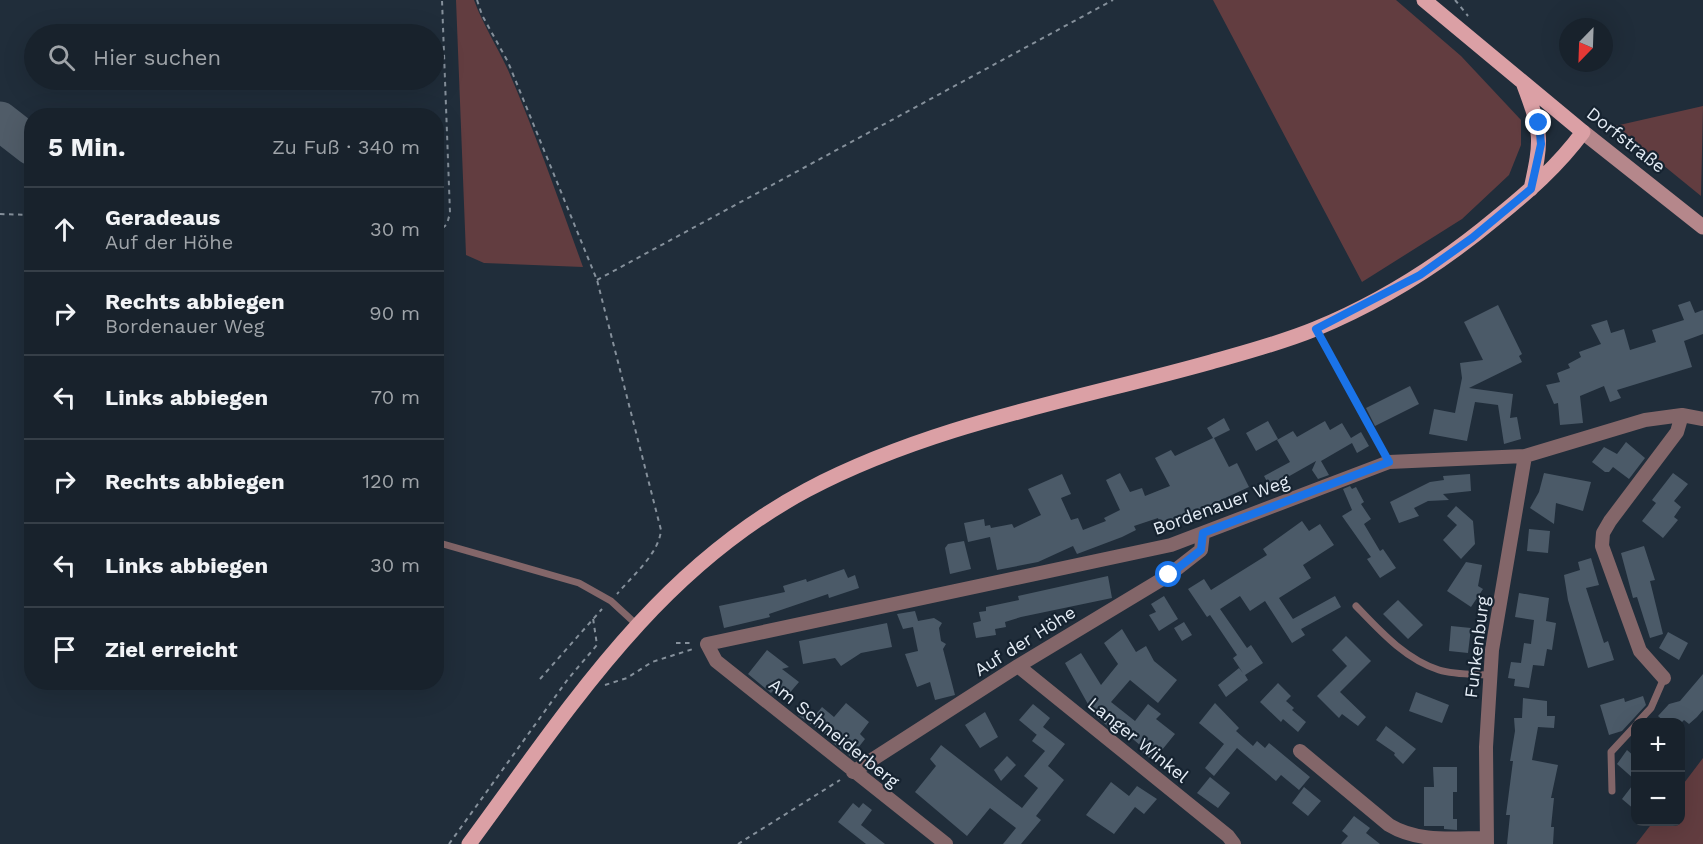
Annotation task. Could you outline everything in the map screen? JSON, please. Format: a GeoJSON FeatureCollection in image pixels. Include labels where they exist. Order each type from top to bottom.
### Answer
{"type":"FeatureCollection","features":[{"type":"Feature","properties":{"kind":"main road","name":"Dorfstraße"},"geometry":{"type":"LineString","coordinates":[[1424,0],[1583,132]]}},
{"type":"Feature","properties":{"kind":"main road"},"geometry":{"type":"LineString","coordinates":[[1524,84],[1539,123],[1541,144],[1531,189]]}},
{"type":"Feature","properties":{"kind":"main road"},"geometry":{"type":"LineString","coordinates":[[470,844],[595,673],[636,624],[692,571],[745,530],[806,491],[873,460],[989,419],[1168,374],[1316,329],[1420,275],[1472,238],[1560,162],[1583,132]]}},
{"type":"Feature","properties":{"kind":"street","name":"Dorfstraße"},"geometry":{"type":"LineString","coordinates":[[1583,132],[1703,227]]}},
{"type":"Feature","properties":{"kind":"street","name":"Bordenauer Weg"},"geometry":{"type":"LineString","coordinates":[[707,644],[1171,545],[1389,462],[1525,456],[1645,420],[1682,416],[1703,419]]}},
{"type":"Feature","properties":{"kind":"street"},"geometry":{"type":"LineString","coordinates":[[1664,678],[1640,651],[1602,546],[1604,533],[1610,521],[1677,432],[1682,416]]}},
{"type":"Feature","properties":{"kind":"street","name":"Funkenburg"},"geometry":{"type":"LineString","coordinates":[[1487,841],[1486,747],[1490,675],[1525,456]]}},
{"type":"Feature","properties":{"kind":"street","name":"Auf der Höhe"},"geometry":{"type":"LineString","coordinates":[[853,772],[1018,666],[1169,575],[1201,550],[1203,533]]}},
{"type":"Feature","properties":{"kind":"street","name":"Am Schneiderberg"},"geometry":{"type":"LineString","coordinates":[[707,644],[716,661],[946,844]]}},
{"type":"Feature","properties":{"kind":"street","name":"Langer Winkel"},"geometry":{"type":"LineString","coordinates":[[1018,666],[1228,836],[1234,844]]}},
{"type":"Feature","properties":{"kind":"street"},"geometry":{"type":"LineString","coordinates":[[1300,751],[1403,834],[1419,838],[1487,841]]}},
{"type":"Feature","properties":{"kind":"lane"},"geometry":{"type":"LineString","coordinates":[[444,544],[579,583],[611,601],[636,624]]}},
{"type":"Feature","properties":{"kind":"lane"},"geometry":{"type":"LineString","coordinates":[[1356,606],[1396,645],[1417,661],[1441,670],[1490,675]]}},
{"type":"Feature","properties":{"kind":"lane"},"geometry":{"type":"LineString","coordinates":[[1642,718],[1651,708],[1664,678]]}},
{"type":"Feature","properties":{"kind":"lane"},"geometry":{"type":"LineString","coordinates":[[1612,791],[1611,752],[1631,730]]}},
{"type":"Feature","properties":{"kind":"path"},"geometry":{"type":"LineString","coordinates":[[442,0],[443,24]]}},
{"type":"Feature","properties":{"kind":"path"},"geometry":{"type":"LineString","coordinates":[[477,0],[482,15],[508,62],[597,280],[661,530],[660,540],[654,549],[611,601],[593,618],[540,679]]}},
{"type":"Feature","properties":{"kind":"path"},"geometry":{"type":"LineString","coordinates":[[597,280],[1113,0]]}},
{"type":"Feature","properties":{"kind":"path"},"geometry":{"type":"LineString","coordinates":[[444,53],[450,213],[444,227]]}},
{"type":"Feature","properties":{"kind":"path"},"geometry":{"type":"LineString","coordinates":[[0,214],[24,216]]}},
{"type":"Feature","properties":{"kind":"path"},"geometry":{"type":"LineString","coordinates":[[1316,329],[1389,462]]}},
{"type":"Feature","properties":{"kind":"path"},"geometry":{"type":"LineString","coordinates":[[449,844],[568,679],[597,645],[593,618]]}},
{"type":"Feature","properties":{"kind":"path"},"geometry":{"type":"LineString","coordinates":[[676,643],[707,644]]}},
{"type":"Feature","properties":{"kind":"path"},"geometry":{"type":"LineString","coordinates":[[595,673],[607,686],[652,662],[707,644]]}},
{"type":"Feature","properties":{"kind":"path"},"geometry":{"type":"LineString","coordinates":[[738,844],[853,772]]}},
{"type":"Feature","properties":{"kind":"shaded area"},"geometry":{"type":"Polygon","coordinates":[[[456,0],[474,0],[508,70],[538,143],[583,267],[484,263],[466,255],[456,0]]]}},
{"type":"Feature","properties":{"kind":"shaded area"},"geometry":{"type":"Polygon","coordinates":[[[1213,0],[1396,0],[1461,56],[1521,120],[1521,145],[1509,175],[1462,219],[1362,282],[1213,0]]]}},
{"type":"Feature","properties":{"kind":"shaded area"},"geometry":{"type":"Polygon","coordinates":[[[1703,106],[1701,196],[1615,126],[1703,106]]]}},
{"type":"Feature","properties":{"kind":"shaded area"},"geometry":{"type":"Polygon","coordinates":[[[1703,758],[1703,844],[1636,844],[1650,826],[1685,826],[1685,782],[1703,758]]]}},
{"type":"Feature","properties":{"kind":"building"},"geometry":{"type":"Polygon","coordinates":[[[1690,301],[1695,313],[1703,310],[1703,334],[1684,341],[1692,367],[1617,390],[1621,398],[1610,402],[1604,386],[1580,396],[1583,423],[1560,425],[1558,403],[1554,404],[1546,385],[1560,382],[1557,373],[1570,368],[1568,364],[1581,357],[1579,352],[1601,344],[1591,325],[1607,320],[1611,333],[1624,329],[1630,350],[1656,342],[1652,330],[1684,320],[1678,305],[1690,301]]]}},
{"type":"Feature","properties":{"kind":"building"},"geometry":{"type":"Polygon","coordinates":[[[1498,305],[1522,354],[1519,356],[1522,362],[1469,388],[1513,394],[1510,418],[1517,417],[1521,439],[1504,444],[1498,405],[1475,402],[1467,441],[1429,434],[1434,409],[1455,413],[1462,378],[1460,363],[1483,360],[1464,322],[1498,305]]]}},
{"type":"Feature","properties":{"kind":"building"},"geometry":{"type":"Polygon","coordinates":[[[1410,386],[1419,404],[1375,426],[1366,408],[1410,386]]]}},
{"type":"Feature","properties":{"kind":"building"},"geometry":{"type":"Polygon","coordinates":[[[1224,418],[1230,430],[1214,438],[1229,467],[1237,463],[1249,487],[1180,519],[1182,523],[1170,528],[1167,521],[1160,524],[1158,518],[1134,526],[1136,530],[1122,537],[1077,554],[1073,546],[1038,562],[997,570],[990,537],[968,542],[964,523],[984,519],[985,526],[990,525],[991,528],[1012,524],[1014,528],[1041,515],[1028,489],[1062,474],[1071,494],[1061,498],[1071,520],[1078,518],[1083,530],[1106,521],[1104,518],[1120,510],[1106,480],[1120,473],[1130,492],[1142,488],[1145,496],[1170,486],[1155,458],[1171,450],[1175,456],[1213,438],[1207,428],[1224,418]]]}},
{"type":"Feature","properties":{"kind":"building"},"geometry":{"type":"Polygon","coordinates":[[[1268,421],[1278,439],[1256,451],[1246,433],[1268,421]]]}},
{"type":"Feature","properties":{"kind":"building"},"geometry":{"type":"Polygon","coordinates":[[[1325,421],[1330,430],[1342,423],[1351,438],[1361,432],[1369,446],[1357,453],[1352,443],[1321,461],[1329,475],[1318,479],[1312,470],[1316,461],[1270,487],[1264,476],[1290,462],[1277,440],[1293,431],[1297,437],[1325,421]]]}},
{"type":"Feature","properties":{"kind":"building"},"geometry":{"type":"Polygon","coordinates":[[[1626,442],[1645,458],[1629,479],[1613,467],[1609,472],[1605,472],[1592,462],[1604,447],[1617,454],[1626,442]]]}},
{"type":"Feature","properties":{"kind":"building"},"geometry":{"type":"Polygon","coordinates":[[[1544,473],[1591,482],[1583,511],[1556,503],[1554,524],[1530,508],[1539,492],[1544,473]]]}},
{"type":"Feature","properties":{"kind":"building"},"geometry":{"type":"Polygon","coordinates":[[[1673,473],[1688,484],[1674,501],[1681,507],[1674,517],[1678,520],[1663,538],[1642,521],[1656,503],[1652,500],[1673,473]]]}},
{"type":"Feature","properties":{"kind":"building"},"geometry":{"type":"Polygon","coordinates":[[[1470,474],[1471,491],[1443,494],[1449,500],[1428,501],[1414,508],[1419,516],[1399,523],[1390,502],[1430,482],[1444,480],[1443,476],[1470,474]]]}},
{"type":"Feature","properties":{"kind":"building"},"geometry":{"type":"Polygon","coordinates":[[[1350,486],[1352,489],[1356,487],[1364,502],[1361,504],[1371,519],[1364,524],[1380,551],[1383,549],[1396,568],[1380,578],[1367,559],[1371,557],[1342,516],[1352,510],[1343,489],[1350,486]]]}},
{"type":"Feature","properties":{"kind":"building"},"geometry":{"type":"Polygon","coordinates":[[[1456,506],[1473,521],[1475,544],[1461,559],[1443,540],[1457,525],[1447,516],[1456,506]]]}},
{"type":"Feature","properties":{"kind":"building"},"geometry":{"type":"Polygon","coordinates":[[[1302,521],[1309,531],[1320,524],[1334,545],[1303,565],[1311,578],[1279,598],[1293,619],[1335,596],[1341,607],[1301,629],[1305,635],[1292,643],[1265,601],[1250,611],[1240,596],[1220,609],[1247,648],[1251,645],[1263,663],[1245,675],[1248,680],[1226,697],[1218,685],[1239,668],[1243,673],[1233,658],[1237,655],[1210,615],[1207,617],[1188,589],[1204,579],[1211,590],[1267,555],[1263,549],[1302,521]]]}},
{"type":"Feature","properties":{"kind":"building"},"geometry":{"type":"Polygon","coordinates":[[[1529,529],[1550,531],[1548,553],[1527,551],[1529,529]]]}},
{"type":"Feature","properties":{"kind":"building"},"geometry":{"type":"Polygon","coordinates":[[[964,541],[971,569],[950,574],[945,548],[948,544],[964,541]]]}},
{"type":"Feature","properties":{"kind":"building"},"geometry":{"type":"Polygon","coordinates":[[[1644,546],[1655,580],[1650,581],[1663,634],[1650,638],[1637,597],[1633,598],[1621,553],[1644,546]]]}},
{"type":"Feature","properties":{"kind":"building"},"geometry":{"type":"Polygon","coordinates":[[[1591,558],[1599,585],[1586,588],[1604,643],[1608,641],[1614,660],[1588,668],[1568,600],[1564,575],[1580,570],[1578,562],[1591,558]]]}},
{"type":"Feature","properties":{"kind":"building"},"geometry":{"type":"Polygon","coordinates":[[[1466,562],[1482,565],[1478,586],[1483,589],[1471,607],[1447,591],[1466,562]]]}},
{"type":"Feature","properties":{"kind":"building"},"geometry":{"type":"Polygon","coordinates":[[[844,569],[848,578],[855,575],[859,588],[829,598],[828,594],[769,614],[770,617],[724,628],[719,606],[785,592],[783,586],[806,579],[807,582],[844,569]]]}},
{"type":"Feature","properties":{"kind":"building"},"geometry":{"type":"Polygon","coordinates":[[[1108,576],[1112,598],[1021,617],[1005,622],[1006,627],[995,629],[996,635],[976,638],[973,623],[981,621],[979,612],[986,611],[986,607],[1019,600],[1018,596],[1108,576]]]}},
{"type":"Feature","properties":{"kind":"building"},"geometry":{"type":"Polygon","coordinates":[[[1519,593],[1549,598],[1546,621],[1556,623],[1552,650],[1547,649],[1544,666],[1533,665],[1529,688],[1514,686],[1515,679],[1508,678],[1511,662],[1521,663],[1524,643],[1531,644],[1534,620],[1515,617],[1519,593]]]}},
{"type":"Feature","properties":{"kind":"building"},"geometry":{"type":"Polygon","coordinates":[[[1164,596],[1178,619],[1159,631],[1149,615],[1156,612],[1151,604],[1164,596]]]}},
{"type":"Feature","properties":{"kind":"building"},"geometry":{"type":"Polygon","coordinates":[[[1398,600],[1423,625],[1408,639],[1383,614],[1398,600]]]}},
{"type":"Feature","properties":{"kind":"building"},"geometry":{"type":"Polygon","coordinates":[[[915,611],[918,621],[934,618],[942,623],[939,628],[941,641],[946,644],[943,649],[955,695],[935,700],[930,682],[917,687],[905,654],[918,651],[913,627],[903,629],[897,614],[915,611]]]}},
{"type":"Feature","properties":{"kind":"building"},"geometry":{"type":"Polygon","coordinates":[[[1184,622],[1192,635],[1182,641],[1174,628],[1184,622]]]}},
{"type":"Feature","properties":{"kind":"building"},"geometry":{"type":"Polygon","coordinates":[[[887,623],[892,647],[861,653],[841,666],[835,658],[803,664],[799,641],[887,623]]]}},
{"type":"Feature","properties":{"kind":"building"},"geometry":{"type":"Polygon","coordinates":[[[1451,626],[1471,628],[1468,653],[1449,651],[1451,626]]]}},
{"type":"Feature","properties":{"kind":"building"},"geometry":{"type":"Polygon","coordinates":[[[1122,629],[1136,652],[1146,646],[1154,661],[1177,680],[1158,703],[1130,680],[1111,702],[1135,721],[1148,704],[1161,714],[1156,719],[1175,734],[1153,761],[1140,750],[1141,746],[1120,728],[1116,733],[1094,715],[1065,663],[1081,653],[1101,685],[1118,664],[1104,643],[1122,629]]]}},
{"type":"Feature","properties":{"kind":"building"},"geometry":{"type":"Polygon","coordinates":[[[1668,632],[1688,643],[1679,660],[1659,648],[1668,632]]]}},
{"type":"Feature","properties":{"kind":"building"},"geometry":{"type":"Polygon","coordinates":[[[1346,636],[1371,661],[1340,692],[1366,717],[1358,726],[1342,714],[1339,718],[1317,696],[1347,666],[1332,650],[1346,636]]]}},
{"type":"Feature","properties":{"kind":"building"},"geometry":{"type":"Polygon","coordinates":[[[767,650],[789,667],[782,669],[799,682],[787,696],[776,687],[771,693],[748,674],[767,650]]]}},
{"type":"Feature","properties":{"kind":"building"},"geometry":{"type":"Polygon","coordinates":[[[1703,674],[1703,710],[1697,717],[1689,724],[1685,718],[1660,718],[1658,716],[1669,704],[1680,701],[1703,674]]]}},
{"type":"Feature","properties":{"kind":"building"},"geometry":{"type":"Polygon","coordinates":[[[1278,683],[1291,696],[1286,701],[1294,708],[1292,710],[1306,722],[1298,732],[1283,719],[1281,722],[1260,702],[1278,683]]]}},
{"type":"Feature","properties":{"kind":"building"},"geometry":{"type":"Polygon","coordinates":[[[1416,692],[1449,705],[1442,723],[1409,711],[1416,692]]]}},
{"type":"Feature","properties":{"kind":"building"},"geometry":{"type":"Polygon","coordinates":[[[1643,696],[1646,705],[1634,718],[1631,718],[1631,721],[1622,731],[1609,735],[1600,705],[1624,698],[1625,702],[1643,696]]]}},
{"type":"Feature","properties":{"kind":"building"},"geometry":{"type":"Polygon","coordinates":[[[1523,698],[1547,701],[1547,716],[1555,716],[1554,728],[1538,727],[1532,760],[1558,765],[1551,798],[1554,798],[1551,827],[1554,827],[1553,844],[1507,844],[1510,815],[1506,815],[1513,761],[1510,761],[1515,731],[1514,718],[1522,718],[1523,698]]]}},
{"type":"Feature","properties":{"kind":"building"},"geometry":{"type":"Polygon","coordinates":[[[846,703],[869,722],[860,734],[865,739],[851,757],[832,742],[834,740],[798,715],[802,710],[813,718],[822,707],[834,717],[846,703]]]}},
{"type":"Feature","properties":{"kind":"building"},"geometry":{"type":"Polygon","coordinates":[[[1215,703],[1239,728],[1236,731],[1253,746],[1257,741],[1265,748],[1269,743],[1310,777],[1299,790],[1281,775],[1276,781],[1237,748],[1214,776],[1205,768],[1224,744],[1199,723],[1215,703]]]}},
{"type":"Feature","properties":{"kind":"building"},"geometry":{"type":"Polygon","coordinates":[[[1033,704],[1050,718],[1043,727],[1065,744],[1048,766],[1064,780],[1036,816],[1041,820],[1021,844],[1003,844],[1016,828],[990,808],[967,836],[915,792],[936,766],[930,759],[941,745],[1022,808],[1038,788],[1024,776],[1045,751],[1032,741],[1037,735],[1019,720],[1033,704]]]}},
{"type":"Feature","properties":{"kind":"building"},"geometry":{"type":"Polygon","coordinates":[[[985,712],[998,737],[980,748],[965,725],[985,712]]]}},
{"type":"Feature","properties":{"kind":"building"},"geometry":{"type":"Polygon","coordinates":[[[1386,726],[1416,749],[1403,764],[1394,755],[1395,753],[1376,740],[1386,726]]]}},
{"type":"Feature","properties":{"kind":"building"},"geometry":{"type":"Polygon","coordinates":[[[1627,750],[1631,754],[1631,776],[1617,764],[1627,750]]]}},
{"type":"Feature","properties":{"kind":"building"},"geometry":{"type":"Polygon","coordinates":[[[1007,756],[1016,765],[1001,781],[994,770],[1007,756]]]}},
{"type":"Feature","properties":{"kind":"building"},"geometry":{"type":"Polygon","coordinates":[[[1433,767],[1457,767],[1457,792],[1453,792],[1453,819],[1457,819],[1457,830],[1444,829],[1444,826],[1424,826],[1424,787],[1434,787],[1433,767]]]}},
{"type":"Feature","properties":{"kind":"building"},"geometry":{"type":"Polygon","coordinates":[[[1210,777],[1230,793],[1218,808],[1197,793],[1210,777]]]}},
{"type":"Feature","properties":{"kind":"building"},"geometry":{"type":"Polygon","coordinates":[[[1111,782],[1129,796],[1137,786],[1157,799],[1144,814],[1135,807],[1114,834],[1086,815],[1111,782]]]}},
{"type":"Feature","properties":{"kind":"building"},"geometry":{"type":"Polygon","coordinates":[[[1304,787],[1321,801],[1308,816],[1292,803],[1304,787]]]}},
{"type":"Feature","properties":{"kind":"building"},"geometry":{"type":"Polygon","coordinates":[[[1631,787],[1631,807],[1622,799],[1631,787]]]}},
{"type":"Feature","properties":{"kind":"building"},"geometry":{"type":"Polygon","coordinates":[[[853,803],[859,808],[863,803],[872,810],[861,825],[885,844],[866,844],[838,822],[853,803]]]}},
{"type":"Feature","properties":{"kind":"building"},"geometry":{"type":"Polygon","coordinates":[[[1354,816],[1370,828],[1366,833],[1380,844],[1341,844],[1348,836],[1342,831],[1354,816]]]}},
{"type":"Feature","properties":{"kind":"taxiway"},"geometry":{"type":"LineString","coordinates":[[0,121],[24,140]]}},
{"type":"Feature","properties":{"kind":"route"},"geometry":{"type":"LineString","coordinates":[[1169,575],[1201,550],[1203,533],[1389,462],[1316,329],[1420,275],[1472,238],[1531,189],[1541,144],[1539,123]]}}]}
